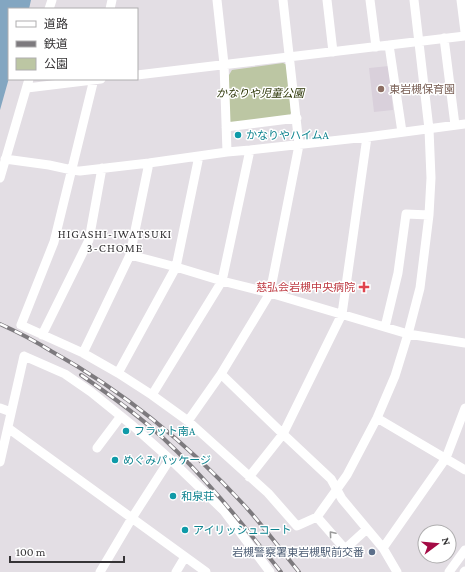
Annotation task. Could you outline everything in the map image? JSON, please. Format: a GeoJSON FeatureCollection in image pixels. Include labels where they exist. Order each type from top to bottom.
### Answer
{"type":"FeatureCollection","features":[{"type":"Feature","properties":{"kind":"street"},"geometry":{"type":"LineString","coordinates":[[217,0],[224,64],[227,152]]}},
{"type":"Feature","properties":{"kind":"street"},"geometry":{"type":"LineString","coordinates":[[188,421],[221,374],[270,294],[300,145],[283,0]]}},
{"type":"Feature","properties":{"kind":"street"},"geometry":{"type":"LineString","coordinates":[[327,0],[334,52]]}},
{"type":"Feature","properties":{"kind":"street"},"geometry":{"type":"LineString","coordinates":[[370,0],[376,47]]}},
{"type":"Feature","properties":{"kind":"street"},"geometry":{"type":"LineString","coordinates":[[96,80],[54,242],[20,325],[83,353],[118,373],[188,421],[268,493],[297,526],[317,516],[347,476],[378,418],[395,376],[420,288],[429,215],[431,178],[429,129],[414,0]]}},
{"type":"Feature","properties":{"kind":"street"},"geometry":{"type":"LineString","coordinates":[[462,0],[465,32]]}},
{"type":"Feature","properties":{"kind":"street"},"geometry":{"type":"LineString","coordinates":[[138,74],[465,36]]}},
{"type":"Feature","properties":{"kind":"street"},"geometry":{"type":"LineString","coordinates":[[444,38],[455,125]]}},
{"type":"Feature","properties":{"kind":"street"},"geometry":{"type":"LineString","coordinates":[[390,45],[402,132]]}},
{"type":"Feature","properties":{"kind":"street"},"geometry":{"type":"LineString","coordinates":[[0,178],[29,80]]}},
{"type":"Feature","properties":{"kind":"street"},"geometry":{"type":"LineString","coordinates":[[27,88],[88,80]]}},
{"type":"Feature","properties":{"kind":"street"},"geometry":{"type":"LineString","coordinates":[[226,127],[297,118]]}},
{"type":"Feature","properties":{"kind":"street"},"geometry":{"type":"LineString","coordinates":[[5,159],[80,171],[465,124]]}},
{"type":"Feature","properties":{"kind":"street"},"geometry":{"type":"LineString","coordinates":[[249,477],[283,434],[342,314],[367,137]]}},
{"type":"Feature","properties":{"kind":"street"},"geometry":{"type":"LineString","coordinates":[[152,395],[222,281],[250,150]]}},
{"type":"Feature","properties":{"kind":"street"},"geometry":{"type":"LineString","coordinates":[[118,373],[176,267],[199,156]]}},
{"type":"Feature","properties":{"kind":"street"},"geometry":{"type":"LineString","coordinates":[[83,353],[130,255],[149,163]]}},
{"type":"Feature","properties":{"kind":"street"},"geometry":{"type":"LineString","coordinates":[[42,335],[89,240],[102,168]]}},
{"type":"Feature","properties":{"kind":"street"},"geometry":{"type":"LineString","coordinates":[[385,327],[398,273],[406,214],[429,215]]}},
{"type":"Feature","properties":{"kind":"street"},"geometry":{"type":"LineString","coordinates":[[130,255],[408,334],[465,343]]}},
{"type":"Feature","properties":{"kind":"street"},"geometry":{"type":"LineString","coordinates":[[0,459],[24,356],[65,374],[91,392],[133,426],[224,511],[270,572]]}},
{"type":"Feature","properties":{"kind":"street"},"geometry":{"type":"LineString","coordinates":[[221,374],[331,479],[342,498],[383,548],[397,572]]}},
{"type":"Feature","properties":{"kind":"street"},"geometry":{"type":"LineString","coordinates":[[0,408],[11,412]]}},
{"type":"Feature","properties":{"kind":"street"},"geometry":{"type":"LineString","coordinates":[[383,548],[446,458],[465,408]]}},
{"type":"Feature","properties":{"kind":"street"},"geometry":{"type":"LineString","coordinates":[[97,448],[121,416]]}},
{"type":"Feature","properties":{"kind":"street"},"geometry":{"type":"LineString","coordinates":[[378,418],[465,470]]}},
{"type":"Feature","properties":{"kind":"street"},"geometry":{"type":"LineString","coordinates":[[8,428],[206,572]]}},
{"type":"Feature","properties":{"kind":"street"},"geometry":{"type":"LineString","coordinates":[[100,572],[132,518],[170,459]]}},
{"type":"Feature","properties":{"kind":"street"},"geometry":{"type":"LineString","coordinates":[[317,516],[345,549],[367,529]]}},
{"type":"Feature","properties":{"kind":"street"},"geometry":{"type":"LineString","coordinates":[[449,572],[465,550]]}},
{"type":"Feature","properties":{"kind":"street"},"geometry":{"type":"LineString","coordinates":[[176,572],[185,557]]}},
{"type":"Feature","properties":{"kind":"shaded area","name":"東岩槻保育園"},"geometry":{"type":"Polygon","coordinates":[[[389,66],[393,110],[374,112],[369,68],[389,66]]]}},
{"type":"Feature","properties":{"kind":"green space","name":"かなりや児童公園"},"geometry":{"type":"Polygon","coordinates":[[[283,63],[287,65],[291,113],[289,116],[229,123],[229,75],[232,70],[283,63]]]}},
{"type":"Feature","properties":{"kind":"water"},"geometry":{"type":"Polygon","coordinates":[[[0,0],[31,0],[29,8],[8,8],[8,80],[0,110],[0,0]]]}},
{"type":"Feature","properties":{"kind":"railway"},"geometry":{"type":"LineString","coordinates":[[0,324],[33,340],[78,367],[104,384],[154,421],[224,483],[266,530],[299,572]]}},
{"type":"Feature","properties":{"kind":"railway"},"geometry":{"type":"LineString","coordinates":[[81,375],[134,413],[163,438],[225,503],[281,572]]}},
{"type":"Feature","properties":{"kind":"place","name":"東岩槻保育園"},"geometry":{"type":"Point","coordinates":[381,89]}},
{"type":"Feature","properties":{"kind":"place","name":"かなりやハイムA"},"geometry":{"type":"Point","coordinates":[238,135]}},
{"type":"Feature","properties":{"kind":"place","name":"慈弘会岩槻中央病院"},"geometry":{"type":"Point","coordinates":[364,287]}},
{"type":"Feature","properties":{"kind":"place","name":"フラット南A"},"geometry":{"type":"Point","coordinates":[126,431]}},
{"type":"Feature","properties":{"kind":"place","name":"めぐみパッケージ"},"geometry":{"type":"Point","coordinates":[115,460]}},
{"type":"Feature","properties":{"kind":"place","name":"和泉荘"},"geometry":{"type":"Point","coordinates":[173,496]}},
{"type":"Feature","properties":{"kind":"place","name":"アイリッシュコート"},"geometry":{"type":"Point","coordinates":[185,530]}},
{"type":"Feature","properties":{"kind":"place","name":"岩槻警察署東岩槻駅前交番"},"geometry":{"type":"Point","coordinates":[372,552]}},
{"type":"Feature","properties":{"kind":"district","name":"HIGASHI-IWATSUKI 3-CHOME"},"geometry":{"type":"Point","coordinates":[115,241]}}]}
